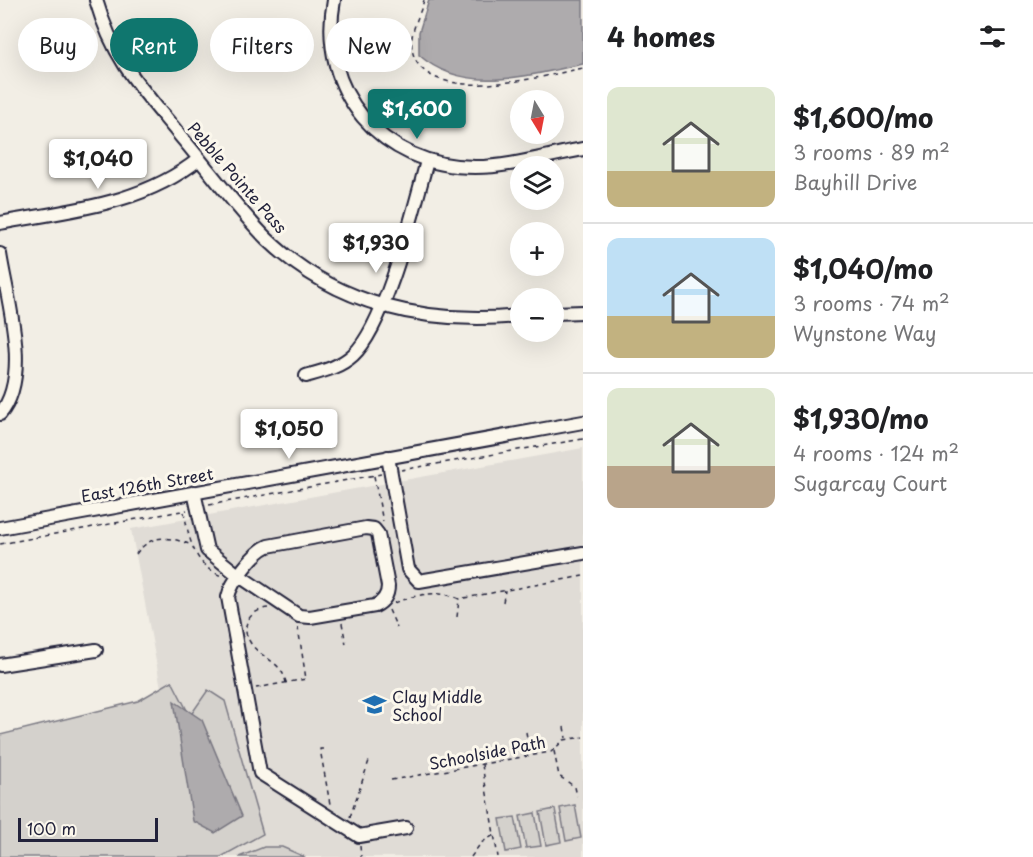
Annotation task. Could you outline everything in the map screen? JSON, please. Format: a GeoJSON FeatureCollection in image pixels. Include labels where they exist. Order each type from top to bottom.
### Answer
{"type":"FeatureCollection","features":[{"type":"Feature","properties":{"kind":"street","name":"Pebble Pointe Pass"},"geometry":{"type":"LineString","coordinates":[[96,0],[109,41],[119,60],[242,210],[285,254],[336,287],[382,306],[423,316],[448,319],[510,316]]}},
{"type":"Feature","properties":{"kind":"street"},"geometry":{"type":"LineString","coordinates":[[334,0],[330,34],[341,82],[357,110],[394,145],[428,161],[476,167],[583,149]]}},
{"type":"Feature","properties":{"kind":"street"},"geometry":{"type":"LineString","coordinates":[[0,223],[126,199],[170,180],[199,159]]}},
{"type":"Feature","properties":{"kind":"street"},"geometry":{"type":"LineString","coordinates":[[306,376],[330,369],[352,356],[375,326],[428,161]]}},
{"type":"Feature","properties":{"kind":"street"},"geometry":{"type":"LineString","coordinates":[[0,254],[18,364],[16,384],[10,400],[0,414]]}},
{"type":"Feature","properties":{"kind":"street"},"geometry":{"type":"LineString","coordinates":[[564,313],[583,312]]}},
{"type":"Feature","properties":{"kind":"street","name":"East 126th Street"},"geometry":{"type":"LineString","coordinates":[[0,528],[583,422]]}},
{"type":"Feature","properties":{"kind":"street"},"geometry":{"type":"LineString","coordinates":[[388,458],[408,569],[419,581],[583,553]]}},
{"type":"Feature","properties":{"kind":"street"},"geometry":{"type":"LineString","coordinates":[[194,492],[204,545],[215,558],[238,575],[293,614],[304,617],[375,606],[385,598],[388,590],[378,534],[370,528],[268,546],[258,552],[238,575],[228,597],[260,773],[359,836],[406,828]]}},
{"type":"Feature","properties":{"kind":"street"},"geometry":{"type":"LineString","coordinates":[[0,665],[96,650]]}},
{"type":"Feature","properties":{"kind":"path"},"geometry":{"type":"LineString","coordinates":[[424,0],[411,42],[413,55],[428,72],[446,81],[499,84],[583,68]]}},
{"type":"Feature","properties":{"kind":"path"},"geometry":{"type":"LineString","coordinates":[[0,544],[391,471],[583,439]]}},
{"type":"Feature","properties":{"kind":"path"},"geometry":{"type":"LineString","coordinates":[[136,554],[144,543],[159,537],[177,539],[190,544]]}},
{"type":"Feature","properties":{"kind":"path"},"geometry":{"type":"LineString","coordinates":[[502,602],[506,590]]}},
{"type":"Feature","properties":{"kind":"path"},"geometry":{"type":"LineString","coordinates":[[457,617],[459,599]]}},
{"type":"Feature","properties":{"kind":"path"},"geometry":{"type":"LineString","coordinates":[[387,607],[397,628]]}},
{"type":"Feature","properties":{"kind":"path"},"geometry":{"type":"LineString","coordinates":[[341,619],[346,644]]}},
{"type":"Feature","properties":{"kind":"path"},"geometry":{"type":"LineString","coordinates":[[251,689],[306,679],[297,624]]}},
{"type":"Feature","properties":{"kind":"path"},"geometry":{"type":"LineString","coordinates":[[564,728],[566,740]]}},
{"type":"Feature","properties":{"kind":"path"},"geometry":{"type":"LineString","coordinates":[[526,732],[530,756]]}},
{"type":"Feature","properties":{"kind":"path","name":"Schoolside Path"},"geometry":{"type":"LineString","coordinates":[[391,780],[554,751],[566,740],[583,737]]}},
{"type":"Feature","properties":{"kind":"path"},"geometry":{"type":"LineString","coordinates":[[323,749],[320,749],[331,811]]}},
{"type":"Feature","properties":{"kind":"path"},"geometry":{"type":"LineString","coordinates":[[554,751],[559,776],[575,787],[577,796]]}},
{"type":"Feature","properties":{"kind":"path"},"geometry":{"type":"LineString","coordinates":[[345,820],[350,816],[369,761]]}},
{"type":"Feature","properties":{"kind":"path"},"geometry":{"type":"LineString","coordinates":[[482,765],[498,857]]}},
{"type":"Feature","properties":{"kind":"path"},"geometry":{"type":"LineString","coordinates":[[471,857],[481,843],[495,835]]}},
{"type":"Feature","properties":{"kind":"shaded area"},"geometry":{"type":"Polygon","coordinates":[[[429,0],[583,0],[583,64],[520,77],[498,79],[477,79],[437,68],[419,55],[419,32],[429,0]]]}},
{"type":"Feature","properties":{"kind":"shaded area","name":"Clay Middle School"},"geometry":{"type":"Polygon","coordinates":[[[583,448],[583,857],[193,857],[131,529],[583,448]]]}},
{"type":"Feature","properties":{"kind":"shaded area"},"geometry":{"type":"Polygon","coordinates":[[[172,681],[190,716],[208,690],[225,701],[263,834],[221,857],[0,857],[0,735],[138,701],[172,681]]]}},
{"type":"Feature","properties":{"kind":"shaded area"},"geometry":{"type":"Polygon","coordinates":[[[174,701],[202,720],[242,816],[215,833],[193,821],[174,701]]]}},
{"type":"Feature","properties":{"kind":"shaded area"},"geometry":{"type":"Polygon","coordinates":[[[575,805],[581,838],[566,841],[560,808],[575,805]]]}},
{"type":"Feature","properties":{"kind":"shaded area"},"geometry":{"type":"Polygon","coordinates":[[[555,809],[561,842],[546,845],[540,812],[555,809]]]}},
{"type":"Feature","properties":{"kind":"shaded area"},"geometry":{"type":"Polygon","coordinates":[[[535,813],[541,846],[526,848],[520,816],[535,813]]]}},
{"type":"Feature","properties":{"kind":"shaded area"},"geometry":{"type":"Polygon","coordinates":[[[515,817],[521,849],[506,852],[500,819],[515,817]]]}},
{"type":"Feature","properties":{"kind":"shaded area"},"geometry":{"type":"Polygon","coordinates":[[[264,847],[282,847],[305,857],[239,857],[264,847]]]}},
{"type":"Feature","properties":{"kind":"place","name":"Clay Middle School"},"geometry":{"type":"Point","coordinates":[374,705]}}]}
